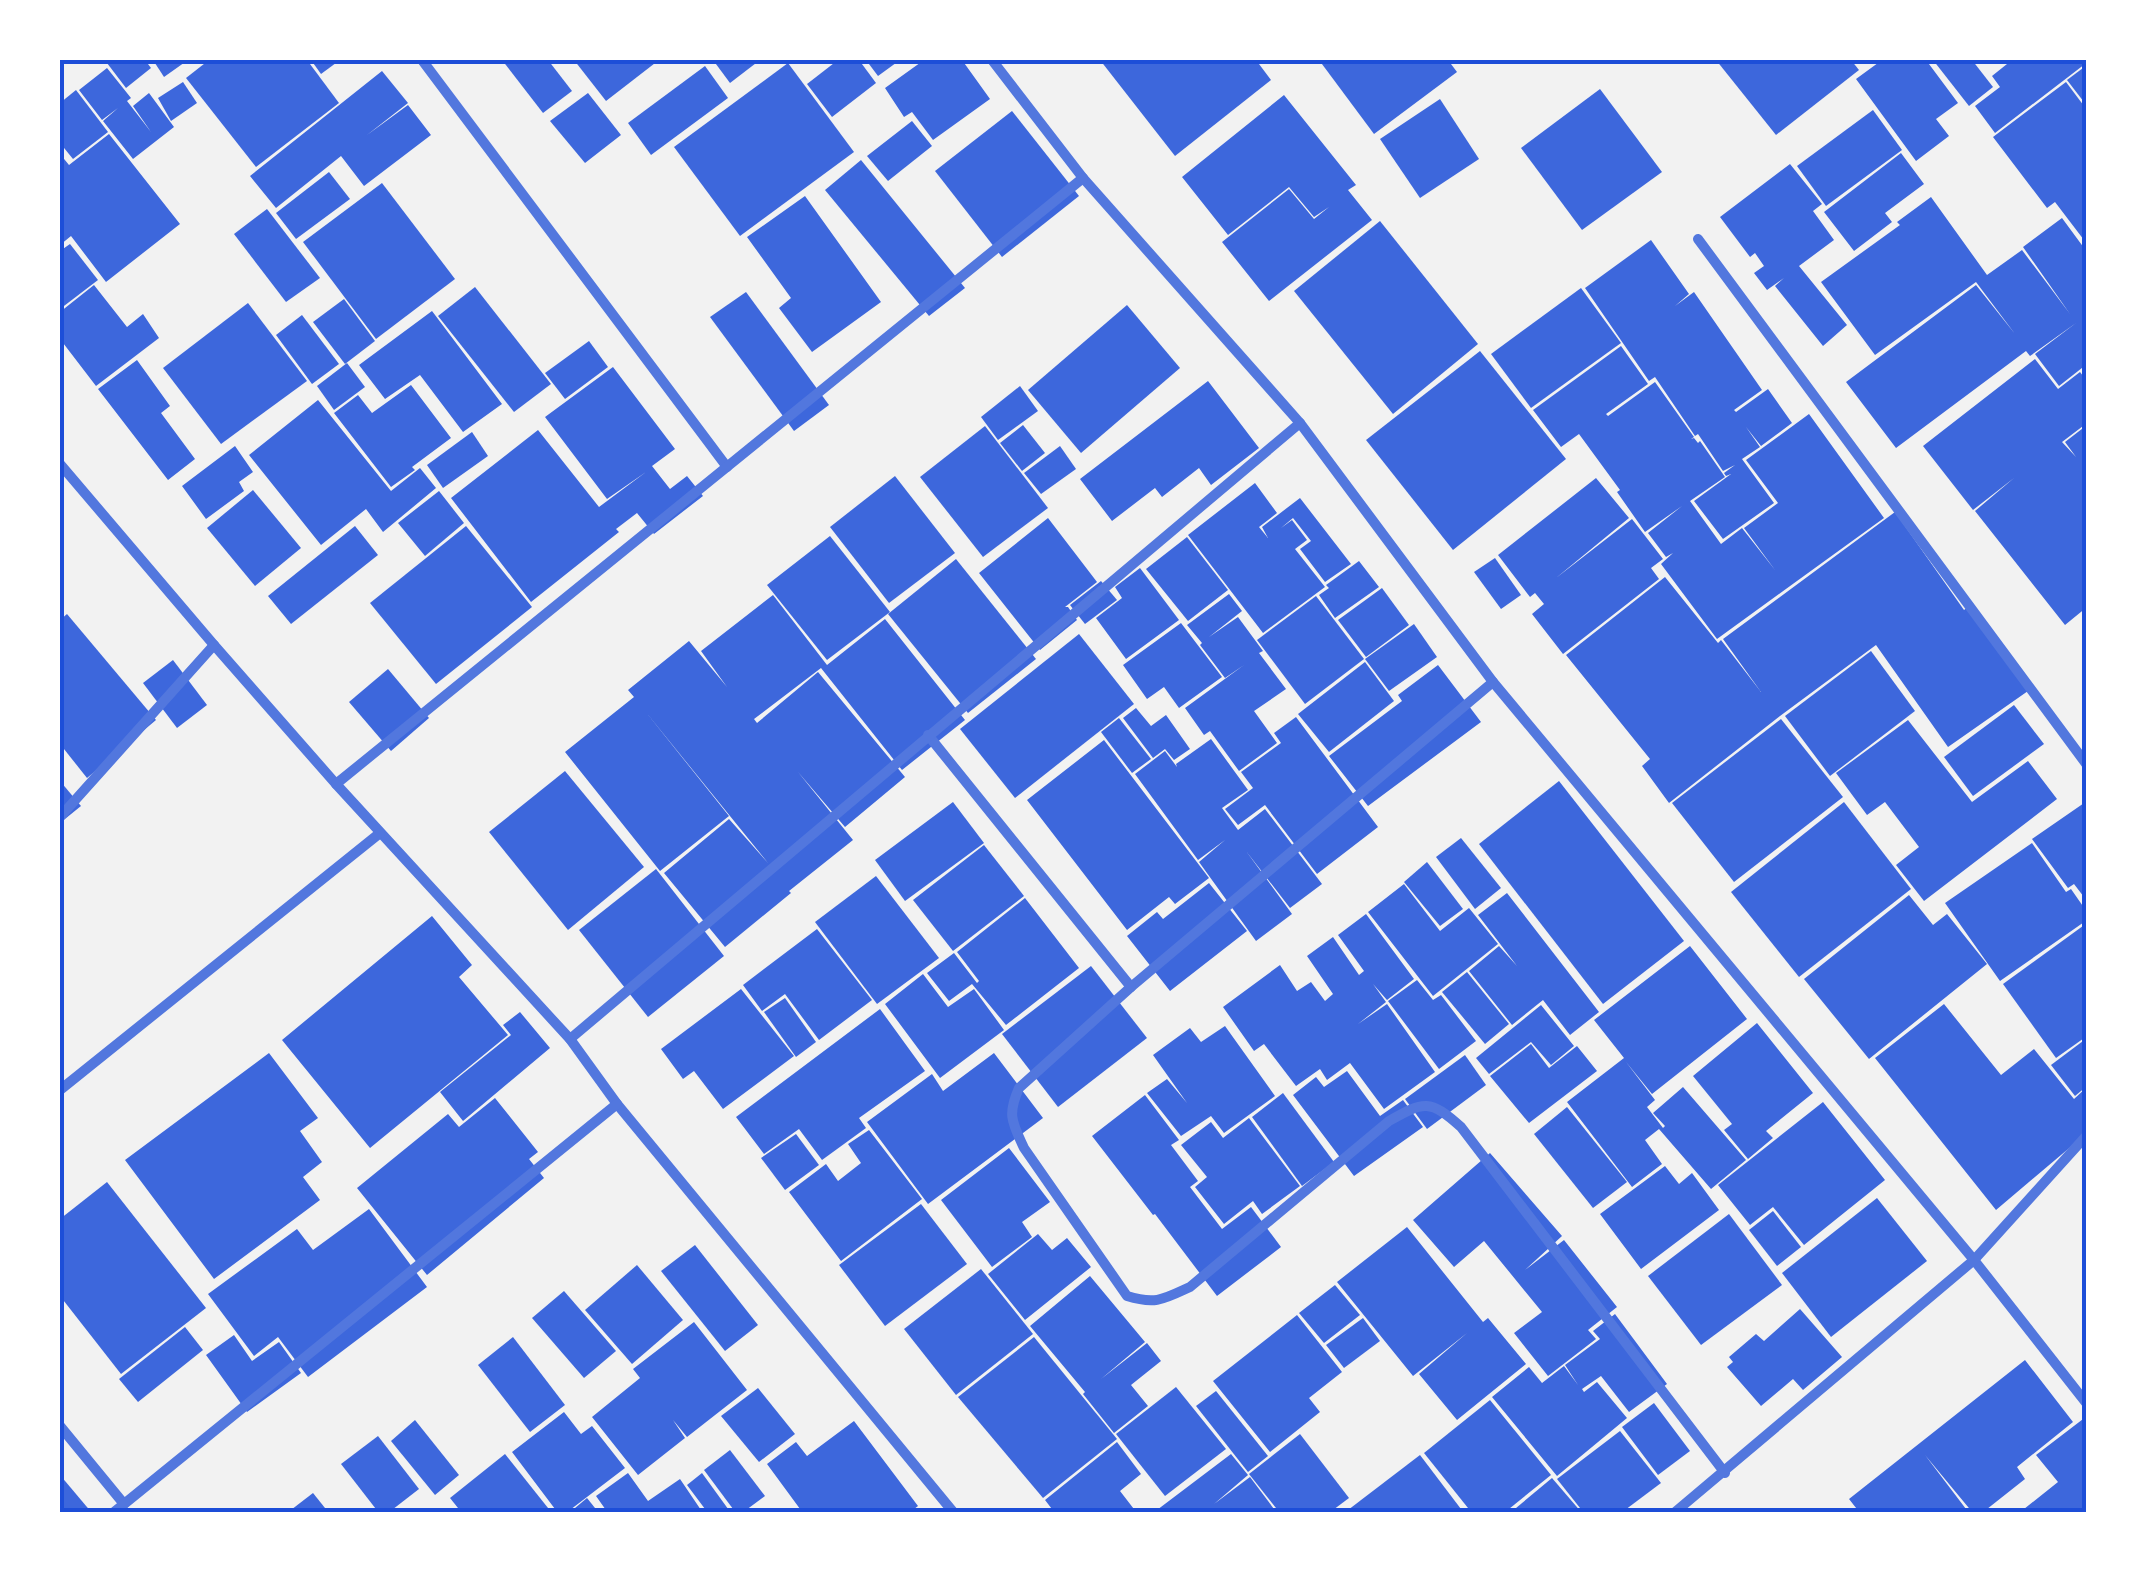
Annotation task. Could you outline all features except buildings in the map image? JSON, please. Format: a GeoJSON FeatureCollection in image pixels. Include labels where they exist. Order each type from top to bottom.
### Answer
{"type":"FeatureCollection","features":[{"type":"Feature","properties":{"kind":"street"},"geometry":{"type":"LineString","coordinates":[[422,60],[727,468]]}},
{"type":"Feature","properties":{"kind":"street"},"geometry":{"type":"LineString","coordinates":[[992,60],[1083,178],[1300,423],[1493,682],[1974,1260],[2087,1404]]}},
{"type":"Feature","properties":{"kind":"street"},"geometry":{"type":"LineString","coordinates":[[336,784],[1083,178]]}},
{"type":"Feature","properties":{"kind":"street"},"geometry":{"type":"LineString","coordinates":[[1698,239],[2087,765]]}},
{"type":"Feature","properties":{"kind":"street"},"geometry":{"type":"LineString","coordinates":[[570,1038],[1300,423]]}},
{"type":"Feature","properties":{"kind":"street"},"geometry":{"type":"LineString","coordinates":[[60,464],[336,784],[570,1038],[617,1104],[954,1513]]}},
{"type":"Feature","properties":{"kind":"street"},"geometry":{"type":"LineString","coordinates":[[60,818],[214,645]]}},
{"type":"Feature","properties":{"kind":"street"},"geometry":{"type":"LineString","coordinates":[[1493,682],[1131,987],[1019,1088],[1011,1107],[1012,1121],[1024,1148],[1127,1296],[1145,1301],[1164,1299],[1190,1287],[1389,1122],[1414,1108],[1440,1108],[1462,1126],[1724,1472]]}},
{"type":"Feature","properties":{"kind":"street"},"geometry":{"type":"LineString","coordinates":[[928,736],[1131,987]]}},
{"type":"Feature","properties":{"kind":"street"},"geometry":{"type":"LineString","coordinates":[[60,1090],[380,833]]}},
{"type":"Feature","properties":{"kind":"street"},"geometry":{"type":"LineString","coordinates":[[113,1513],[617,1104]]}},
{"type":"Feature","properties":{"kind":"street"},"geometry":{"type":"LineString","coordinates":[[1674,1513],[1974,1260],[2087,1135]]}},
{"type":"Feature","properties":{"kind":"street"},"geometry":{"type":"LineString","coordinates":[[60,1426],[124,1504]]}}]}
